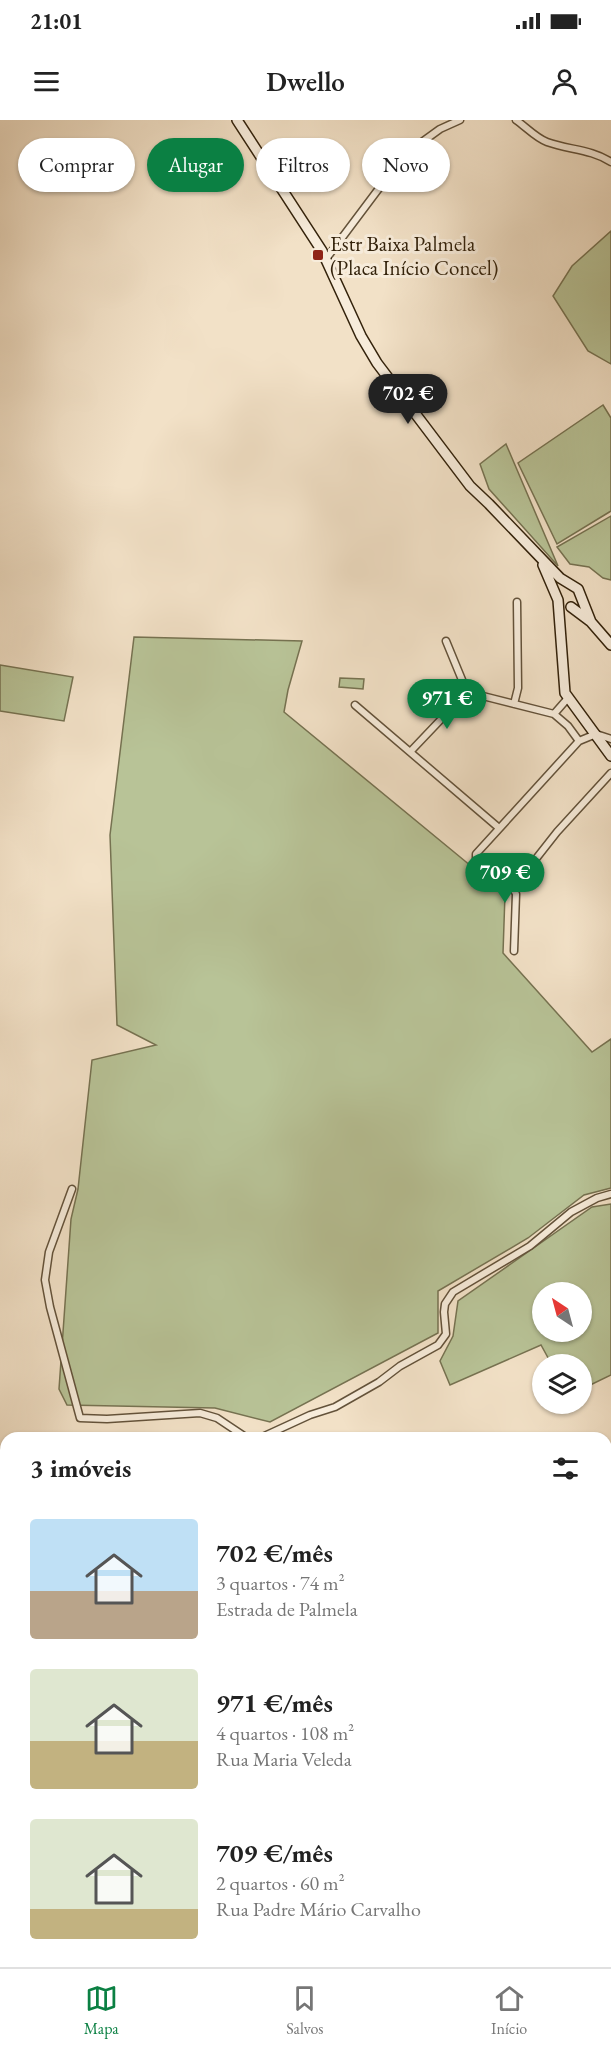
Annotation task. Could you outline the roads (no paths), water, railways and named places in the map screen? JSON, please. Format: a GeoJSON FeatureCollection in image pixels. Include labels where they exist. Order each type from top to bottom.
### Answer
{"type":"FeatureCollection","features":[{"type":"Feature","properties":{"kind":"street"},"geometry":{"type":"LineString","coordinates":[[237,120],[326,259],[361,336],[377,363],[459,474],[560,578],[578,589],[591,621]]}},
{"type":"Feature","properties":{"kind":"street"},"geometry":{"type":"LineString","coordinates":[[326,259],[395,167],[411,150],[440,129],[460,120]]}},
{"type":"Feature","properties":{"kind":"street"},"geometry":{"type":"LineString","coordinates":[[516,120],[543,140],[590,152],[611,162]]}},
{"type":"Feature","properties":{"kind":"street"},"geometry":{"type":"LineString","coordinates":[[540,557],[563,606],[570,607],[591,621],[611,645]]}},
{"type":"Feature","properties":{"kind":"street"},"geometry":{"type":"LineString","coordinates":[[572,585],[562,587],[558,598],[564,688],[568,698],[611,756]]}},
{"type":"Feature","properties":{"kind":"street"},"geometry":{"type":"LineString","coordinates":[[560,628],[570,607],[579,601],[580,595]]}},
{"type":"Feature","properties":{"kind":"street"},"geometry":{"type":"LineString","coordinates":[[514,704],[518,688],[517,602]]}},
{"type":"Feature","properties":{"kind":"street"},"geometry":{"type":"LineString","coordinates":[[446,641],[467,692]]}},
{"type":"Feature","properties":{"kind":"street"},"geometry":{"type":"LineString","coordinates":[[467,692],[554,714],[568,726],[579,741]]}},
{"type":"Feature","properties":{"kind":"street"},"geometry":{"type":"LineString","coordinates":[[410,752],[467,692]]}},
{"type":"Feature","properties":{"kind":"street"},"geometry":{"type":"LineString","coordinates":[[554,714],[568,698]]}},
{"type":"Feature","properties":{"kind":"street"},"geometry":{"type":"LineString","coordinates":[[355,705],[499,828]]}},
{"type":"Feature","properties":{"kind":"street"},"geometry":{"type":"LineString","coordinates":[[514,951],[517,902],[513,888],[480,864],[476,859],[476,854],[579,741],[596,734],[611,739]]}},
{"type":"Feature","properties":{"kind":"street"},"geometry":{"type":"LineString","coordinates":[[513,888],[557,832],[611,773]]}},
{"type":"Feature","properties":{"kind":"street"},"geometry":{"type":"LineString","coordinates":[[72,1189],[49,1252],[45,1280],[80,1418],[107,1419],[200,1413],[217,1418],[238,1432]]}},
{"type":"Feature","properties":{"kind":"street"},"geometry":{"type":"LineString","coordinates":[[273,1432],[310,1415],[335,1407],[438,1345],[446,1334],[445,1304],[453,1292],[530,1246],[571,1212],[597,1198],[611,1194]]}},
{"type":"Feature","properties":{"kind":"place","name":"Estr Baixa Palmela (Placa Início Concel)"},"geometry":{"type":"Point","coordinates":[318,255]}}]}
